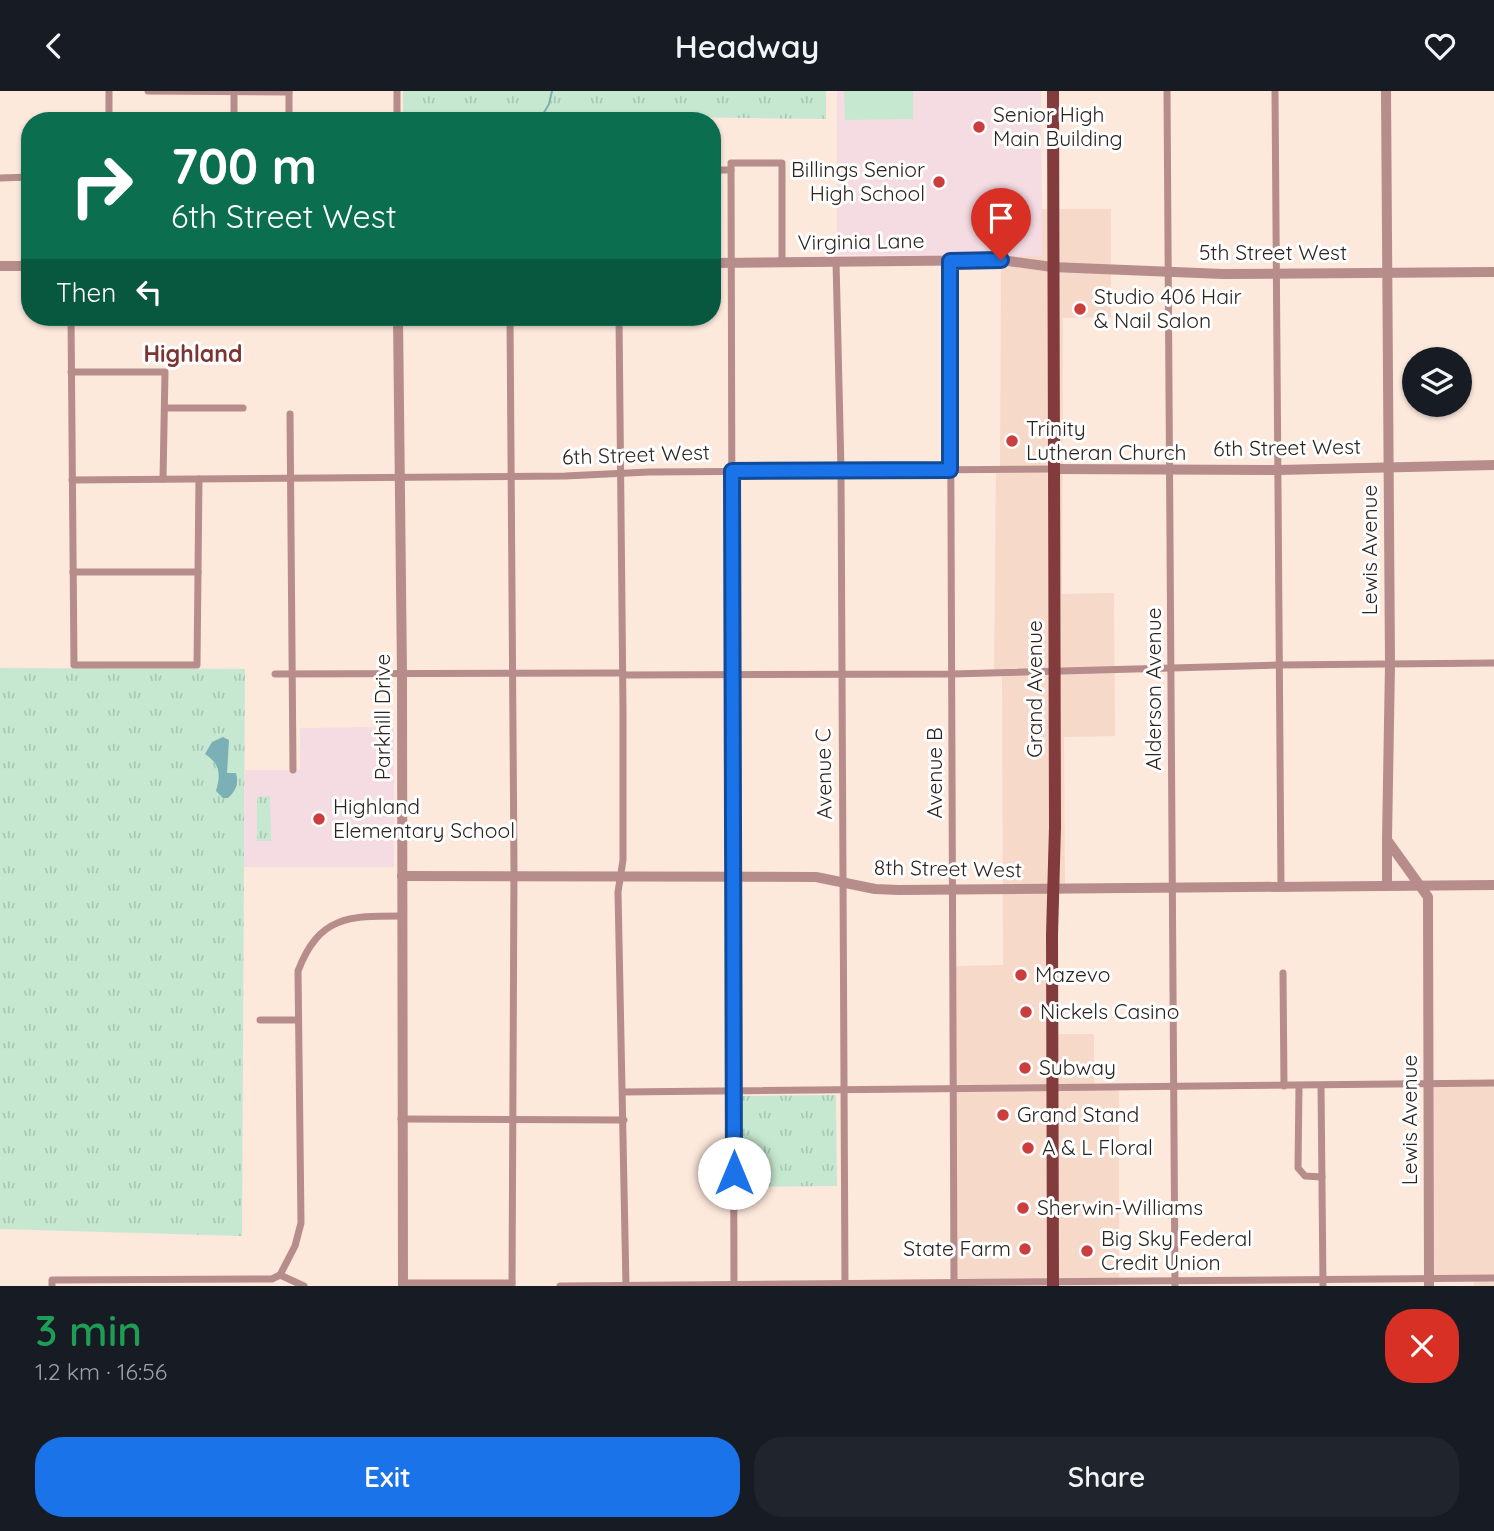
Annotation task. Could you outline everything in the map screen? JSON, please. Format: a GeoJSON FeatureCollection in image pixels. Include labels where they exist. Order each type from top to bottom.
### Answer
{"type":"FeatureCollection","features":[{"type":"Feature","properties":{"kind":"main road","name":"Grand Avenue"},"geometry":{"type":"LineString","coordinates":[[1052,1284],[1053,91]]}},
{"type":"Feature","properties":{"kind":"street"},"geometry":{"type":"LineString","coordinates":[[109,91],[109,112]]}},
{"type":"Feature","properties":{"kind":"street"},"geometry":{"type":"LineString","coordinates":[[148,91],[289,91],[289,112]]}},
{"type":"Feature","properties":{"kind":"street"},"geometry":{"type":"LineString","coordinates":[[234,91],[234,112]]}},
{"type":"Feature","properties":{"kind":"street"},"geometry":{"type":"LineString","coordinates":[[397,91],[397,112]]}},
{"type":"Feature","properties":{"kind":"street","name":"Alderson Avenue"},"geometry":{"type":"LineString","coordinates":[[1167,91],[1175,1283]]}},
{"type":"Feature","properties":{"kind":"street"},"geometry":{"type":"LineString","coordinates":[[1275,91],[1281,887]]}},
{"type":"Feature","properties":{"kind":"street","name":"Lewis Avenue"},"geometry":{"type":"LineString","coordinates":[[1386,91],[1390,664],[1387,886]]}},
{"type":"Feature","properties":{"kind":"street"},"geometry":{"type":"LineString","coordinates":[[721,168],[782,163],[782,263]]}},
{"type":"Feature","properties":{"kind":"street"},"geometry":{"type":"LineString","coordinates":[[731,166],[734,1285]]}},
{"type":"Feature","properties":{"kind":"street"},"geometry":{"type":"LineString","coordinates":[[0,178],[21,177]]}},
{"type":"Feature","properties":{"kind":"street","name":"Virginia Lane"},"geometry":{"type":"LineString","coordinates":[[721,263],[1001,260],[1052,267]]}},
{"type":"Feature","properties":{"kind":"street","name":"Avenue C"},"geometry":{"type":"LineString","coordinates":[[836,261],[841,470],[845,1285]]}},
{"type":"Feature","properties":{"kind":"street","name":"Avenue B"},"geometry":{"type":"LineString","coordinates":[[950,261],[954,1284]]}},
{"type":"Feature","properties":{"kind":"street"},"geometry":{"type":"LineString","coordinates":[[0,266],[21,265]]}},
{"type":"Feature","properties":{"kind":"street","name":"5th Street West"},"geometry":{"type":"LineString","coordinates":[[1052,267],[1276,274],[1494,272]]}},
{"type":"Feature","properties":{"kind":"street"},"geometry":{"type":"LineString","coordinates":[[71,326],[74,664],[197,665],[199,479]]}},
{"type":"Feature","properties":{"kind":"street","name":"Parkhill Drive"},"geometry":{"type":"LineString","coordinates":[[398,326],[402,674],[402,1285]]}},
{"type":"Feature","properties":{"kind":"street"},"geometry":{"type":"LineString","coordinates":[[402,1285],[512,1284],[514,876],[510,326]]}},
{"type":"Feature","properties":{"kind":"street"},"geometry":{"type":"LineString","coordinates":[[619,326],[623,674],[621,876],[618,892],[626,1286]]}},
{"type":"Feature","properties":{"kind":"street"},"geometry":{"type":"LineString","coordinates":[[71,372],[165,372],[163,479]]}},
{"type":"Feature","properties":{"kind":"street"},"geometry":{"type":"LineString","coordinates":[[165,408],[243,408]]}},
{"type":"Feature","properties":{"kind":"street"},"geometry":{"type":"LineString","coordinates":[[290,414],[293,770]]}},
{"type":"Feature","properties":{"kind":"street","name":"6th Street West"},"geometry":{"type":"LineString","coordinates":[[72,480],[510,477],[841,470],[1278,470],[1494,465]]}},
{"type":"Feature","properties":{"kind":"street"},"geometry":{"type":"LineString","coordinates":[[73,572],[198,572]]}},
{"type":"Feature","properties":{"kind":"street"},"geometry":{"type":"LineString","coordinates":[[275,674],[512,672],[841,676],[1279,665],[1494,663]]}},
{"type":"Feature","properties":{"kind":"street","name":"Lewis Avenue"},"geometry":{"type":"LineString","coordinates":[[1387,840],[1428,897],[1429,1282]]}},
{"type":"Feature","properties":{"kind":"street","name":"8th Street West"},"geometry":{"type":"LineString","coordinates":[[402,876],[816,877],[875,889],[952,890],[1494,884]]}},
{"type":"Feature","properties":{"kind":"street"},"geometry":{"type":"LineString","coordinates":[[52,1283],[272,1279],[280,1275],[295,1246],[301,1223],[298,971],[307,947],[329,928],[350,918],[401,916]]}},
{"type":"Feature","properties":{"kind":"street"},"geometry":{"type":"LineString","coordinates":[[1283,973],[1284,1086]]}},
{"type":"Feature","properties":{"kind":"street"},"geometry":{"type":"LineString","coordinates":[[260,1020],[298,1020]]}},
{"type":"Feature","properties":{"kind":"street"},"geometry":{"type":"LineString","coordinates":[[624,1092],[1494,1083]]}},
{"type":"Feature","properties":{"kind":"street"},"geometry":{"type":"LineString","coordinates":[[1299,1086],[1298,1168],[1305,1176],[1322,1177]]}},
{"type":"Feature","properties":{"kind":"street"},"geometry":{"type":"LineString","coordinates":[[1321,1086],[1323,1283]]}},
{"type":"Feature","properties":{"kind":"street"},"geometry":{"type":"LineString","coordinates":[[401,1119],[624,1120]]}},
{"type":"Feature","properties":{"kind":"street"},"geometry":{"type":"LineString","coordinates":[[280,1275],[304,1286]]}},
{"type":"Feature","properties":{"kind":"street"},"geometry":{"type":"LineString","coordinates":[[560,1286],[1323,1283],[1494,1278]]}},
{"type":"Feature","properties":{"kind":"shaded area","name":"Billings Senior High School"},"geometry":{"type":"Polygon","coordinates":[[[837,91],[1041,91],[1042,256],[837,255],[837,91]]]}},
{"type":"Feature","properties":{"kind":"shaded area"},"geometry":{"type":"Polygon","coordinates":[[[1042,209],[1111,209],[1111,317],[1063,318],[1062,594],[1114,593],[1115,736],[1064,737],[1065,888],[1053,890],[1052,1034],[1094,1034],[1094,1088],[1119,1088],[1119,1286],[954,1286],[953,966],[1003,965],[1002,673],[994,673],[996,469],[1000,469],[1001,256],[1042,256],[1042,209]]]}},
{"type":"Feature","properties":{"kind":"shaded area","name":"Highland Elementary School"},"geometry":{"type":"Polygon","coordinates":[[[394,727],[394,867],[244,867],[245,770],[300,770],[300,728],[394,727]]]}},
{"type":"Feature","properties":{"kind":"shaded area"},"geometry":{"type":"Polygon","coordinates":[[[1494,1083],[1494,1286],[1474,1286],[1474,1279],[1429,1279],[1429,1084],[1494,1083]]]}},
{"type":"Feature","properties":{"kind":"green space"},"geometry":{"type":"Polygon","coordinates":[[[403,91],[826,91],[826,119],[721,118],[721,112],[403,112],[403,91]]]}},
{"type":"Feature","properties":{"kind":"green space"},"geometry":{"type":"Polygon","coordinates":[[[844,91],[913,91],[913,119],[845,120],[844,91]]]}},
{"type":"Feature","properties":{"kind":"green space"},"geometry":{"type":"Polygon","coordinates":[[[0,668],[245,669],[242,1236],[0,1229],[0,668]]]}},
{"type":"Feature","properties":{"kind":"green space"},"geometry":{"type":"Polygon","coordinates":[[[270,796],[271,841],[257,841],[257,797],[270,796]]]}},
{"type":"Feature","properties":{"kind":"green space"},"geometry":{"type":"Polygon","coordinates":[[[836,1095],[837,1186],[740,1187],[739,1096],[836,1095]]]}},
{"type":"Feature","properties":{"kind":"water"},"geometry":{"type":"Polygon","coordinates":[[[223,737],[229,740],[227,773],[236,773],[237,780],[235,790],[228,798],[223,798],[216,791],[218,770],[205,754],[212,742],[223,737]]]}},
{"type":"Feature","properties":{"kind":"waterway"},"geometry":{"type":"LineString","coordinates":[[544,112],[552,91]]}},
{"type":"Feature","properties":{"kind":"place","name":"Senior High Main Building"},"geometry":{"type":"Point","coordinates":[979,127]}},
{"type":"Feature","properties":{"kind":"place","name":"Billings Senior High School"},"geometry":{"type":"Point","coordinates":[939,182]}},
{"type":"Feature","properties":{"kind":"place","name":"Studio 406 Hair & Nail Salon"},"geometry":{"type":"Point","coordinates":[1080,309]}},
{"type":"Feature","properties":{"kind":"place","name":"Trinity Lutheran Church"},"geometry":{"type":"Point","coordinates":[1012,441]}},
{"type":"Feature","properties":{"kind":"place","name":"Highland Elementary School"},"geometry":{"type":"Point","coordinates":[319,819]}},
{"type":"Feature","properties":{"kind":"place","name":"Mazevo"},"geometry":{"type":"Point","coordinates":[1021,975]}},
{"type":"Feature","properties":{"kind":"place","name":"Nickels Casino"},"geometry":{"type":"Point","coordinates":[1026,1012]}},
{"type":"Feature","properties":{"kind":"place","name":"Subway"},"geometry":{"type":"Point","coordinates":[1025,1068]}},
{"type":"Feature","properties":{"kind":"place","name":"Grand Stand"},"geometry":{"type":"Point","coordinates":[1003,1115]}},
{"type":"Feature","properties":{"kind":"place","name":"A & L Floral"},"geometry":{"type":"Point","coordinates":[1028,1148]}},
{"type":"Feature","properties":{"kind":"place","name":"Sherwin-Williams"},"geometry":{"type":"Point","coordinates":[1023,1208]}},
{"type":"Feature","properties":{"kind":"place","name":"State Farm"},"geometry":{"type":"Point","coordinates":[1025,1249]}},
{"type":"Feature","properties":{"kind":"place","name":"Big Sky Federal Credit Union"},"geometry":{"type":"Point","coordinates":[1087,1251]}},
{"type":"Feature","properties":{"kind":"district","name":"Highland"},"geometry":{"type":"Point","coordinates":[193,354]}},
{"type":"Feature","properties":{"kind":"route"},"geometry":{"type":"LineString","coordinates":[[734,1173],[732,471],[950,470],[950,261],[1001,260]]}}]}
